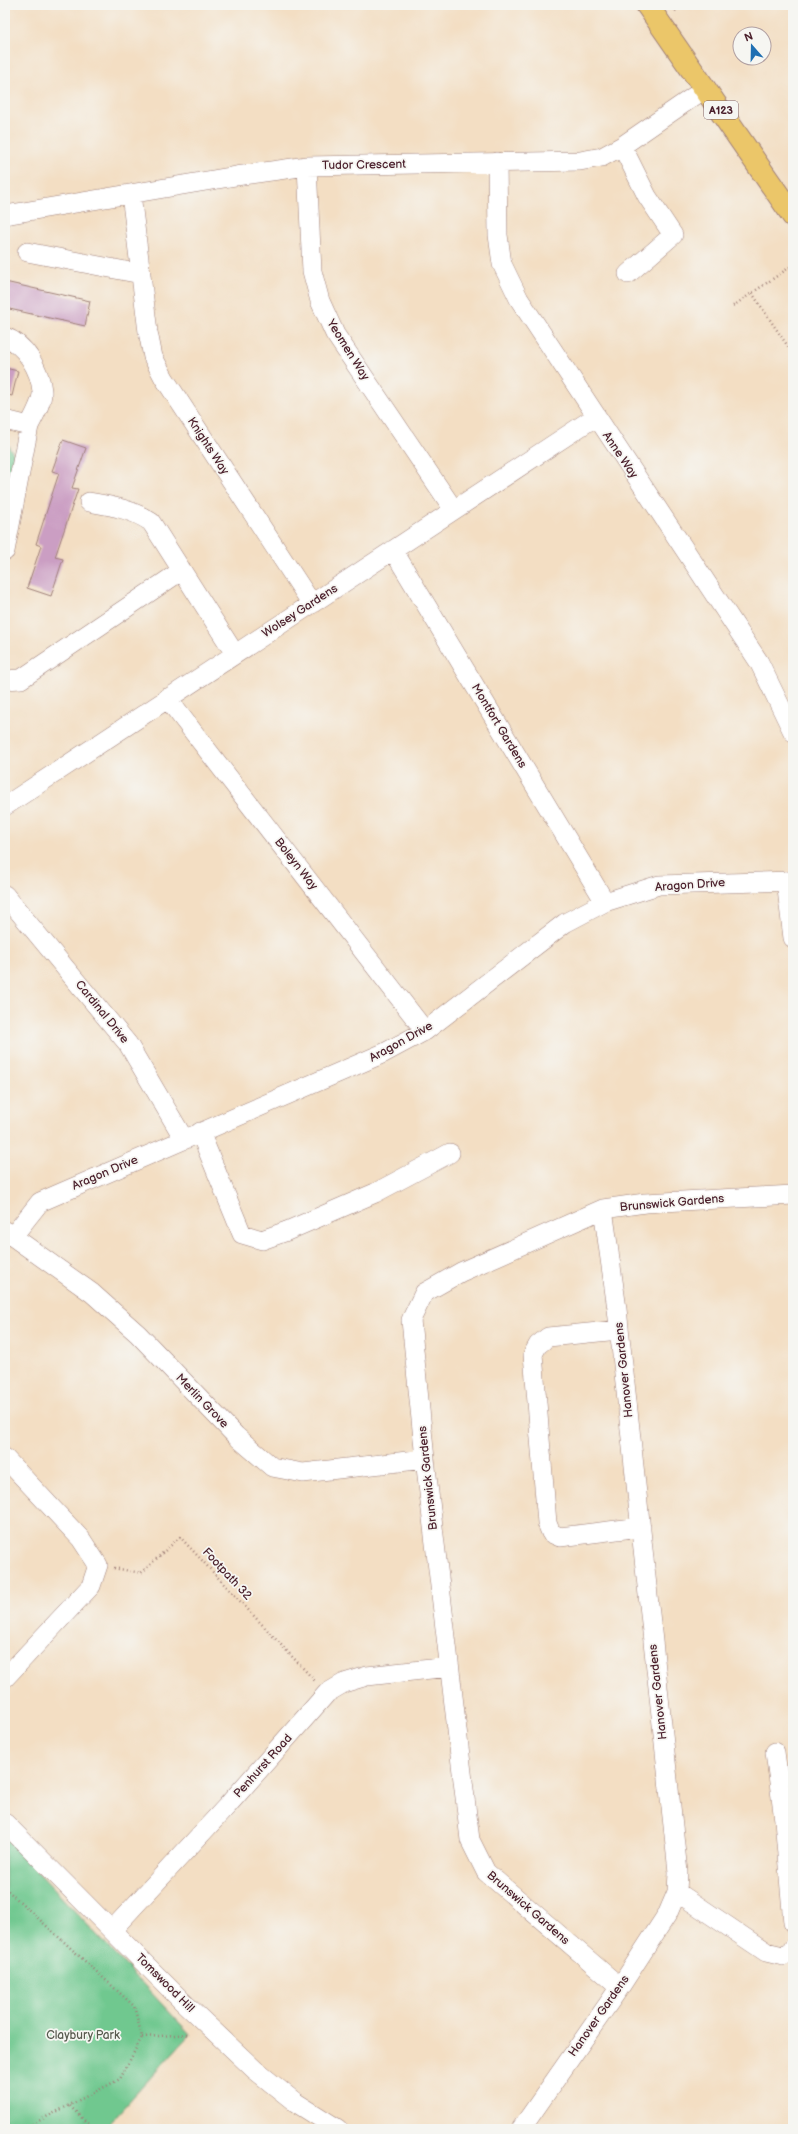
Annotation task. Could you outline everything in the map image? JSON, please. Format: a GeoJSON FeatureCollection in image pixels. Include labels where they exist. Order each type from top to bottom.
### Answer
{"type":"FeatureCollection","features":[{"type":"Feature","properties":{"kind":"main road","name":"A123"},"geometry":{"type":"LineString","coordinates":[[647,5],[706,88],[793,216]]}},
{"type":"Feature","properties":{"kind":"street","name":"Tudor Crescent"},"geometry":{"type":"LineString","coordinates":[[5,215],[236,176],[307,166],[580,161],[602,157],[622,146],[706,88]]}},
{"type":"Feature","properties":{"kind":"street"},"geometry":{"type":"LineString","coordinates":[[622,146],[647,196],[673,235],[628,274]]}},
{"type":"Feature","properties":{"kind":"street","name":"Anne Way"},"geometry":{"type":"LineString","coordinates":[[497,162],[498,236],[502,264],[519,299],[595,417],[759,662],[793,732]]}},
{"type":"Feature","properties":{"kind":"street","name":"Yeomen Way"},"geometry":{"type":"LineString","coordinates":[[307,166],[312,271],[320,301],[335,334],[454,510]]}},
{"type":"Feature","properties":{"kind":"street","name":"Knights Way"},"geometry":{"type":"LineString","coordinates":[[131,194],[151,350],[161,373],[312,604]]}},
{"type":"Feature","properties":{"kind":"street"},"geometry":{"type":"LineString","coordinates":[[27,252],[141,274]]}},
{"type":"Feature","properties":{"kind":"street"},"geometry":{"type":"LineString","coordinates":[[5,337],[25,351],[36,370],[42,392],[29,426],[5,551]]}},
{"type":"Feature","properties":{"kind":"street","name":"Wolsey Gardens"},"geometry":{"type":"LineString","coordinates":[[5,806],[166,698],[312,604],[595,417]]}},
{"type":"Feature","properties":{"kind":"street"},"geometry":{"type":"LineString","coordinates":[[5,420],[29,426]]}},
{"type":"Feature","properties":{"kind":"street"},"geometry":{"type":"LineString","coordinates":[[89,502],[120,507],[139,514],[151,522],[235,654]]}},
{"type":"Feature","properties":{"kind":"street","name":"Montfort Gardens"},"geometry":{"type":"LineString","coordinates":[[393,550],[605,902]]}},
{"type":"Feature","properties":{"kind":"street"},"geometry":{"type":"LineString","coordinates":[[5,680],[21,679],[181,571]]}},
{"type":"Feature","properties":{"kind":"street","name":"Boleyn Way"},"geometry":{"type":"LineString","coordinates":[[166,698],[425,1031]]}},
{"type":"Feature","properties":{"kind":"street"},"geometry":{"type":"LineString","coordinates":[[789,881],[793,938]]}},
{"type":"Feature","properties":{"kind":"street","name":"Aragon Drive"},"geometry":{"type":"LineString","coordinates":[[9,1234],[40,1202],[384,1053],[425,1031],[565,923],[605,902],[659,885],[789,881]]}},
{"type":"Feature","properties":{"kind":"street","name":"Cardinal Drive"},"geometry":{"type":"LineString","coordinates":[[5,895],[128,1044],[192,1136],[242,1234],[262,1240],[288,1231],[375,1193],[450,1153]]}},
{"type":"Feature","properties":{"kind":"street","name":"Brunswick Gardens"},"geometry":{"type":"LineString","coordinates":[[620,1987],[486,1872],[470,1840],[425,1459],[412,1320],[424,1293],[461,1272],[604,1209],[646,1203],[793,1195]]}},
{"type":"Feature","properties":{"kind":"street","name":"Hanover Gardens"},"geometry":{"type":"LineString","coordinates":[[521,2129],[620,1987],[668,1913],[677,1892],[678,1872],[620,1330],[604,1209]]}},
{"type":"Feature","properties":{"kind":"street","name":"Merlin Grove"},"geometry":{"type":"LineString","coordinates":[[9,1234],[92,1292],[138,1334],[236,1436],[272,1467],[303,1473],[425,1459]]}},
{"type":"Feature","properties":{"kind":"street"},"geometry":{"type":"LineString","coordinates":[[620,1330],[548,1337],[538,1345],[533,1354],[546,1523],[551,1533],[560,1537],[641,1527]]}},
{"type":"Feature","properties":{"kind":"street"},"geometry":{"type":"LineString","coordinates":[[5,1458],[80,1539],[98,1565],[91,1586],[5,1678]]}},
{"type":"Feature","properties":{"kind":"street","name":"Penhurst Road"},"geometry":{"type":"LineString","coordinates":[[112,1930],[227,1806],[327,1693],[344,1682],[367,1676],[449,1667]]}},
{"type":"Feature","properties":{"kind":"street"},"geometry":{"type":"LineString","coordinates":[[774,1752],[784,1820],[793,1923]]}},
{"type":"Feature","properties":{"kind":"street","name":"Tomswood Hill"},"geometry":{"type":"LineString","coordinates":[[5,1823],[182,2001],[255,2070],[295,2102],[338,2129]]}},
{"type":"Feature","properties":{"kind":"street"},"geometry":{"type":"LineString","coordinates":[[677,1892],[766,1952],[783,1956],[793,1951],[793,1948]]}},
{"type":"Feature","properties":{"kind":"path"},"geometry":{"type":"LineString","coordinates":[[733,306],[793,265]]}},
{"type":"Feature","properties":{"kind":"path"},"geometry":{"type":"LineString","coordinates":[[752,293],[793,354]]}},
{"type":"Feature","properties":{"kind":"path","name":"Footpath 32"},"geometry":{"type":"LineString","coordinates":[[98,1565],[141,1573],[180,1537],[327,1693]]}},
{"type":"Feature","properties":{"kind":"path"},"geometry":{"type":"LineString","coordinates":[[5,1888],[134,2006],[142,2037],[120,2079],[23,2129]]}},
{"type":"Feature","properties":{"kind":"path"},"geometry":{"type":"LineString","coordinates":[[142,2037],[190,2034]]}},
{"type":"Feature","properties":{"kind":"path"},"geometry":{"type":"LineString","coordinates":[[70,2106],[93,2129]]}},
{"type":"Feature","properties":{"kind":"green space"},"geometry":{"type":"Polygon","coordinates":[[[5,444],[7,444],[14,454],[5,497],[5,444]]]}},
{"type":"Feature","properties":{"kind":"green space","name":"Claybury Park"},"geometry":{"type":"Polygon","coordinates":[[[5,1837],[190,2034],[104,2129],[5,2129],[5,1837]]]}},
{"type":"Feature","properties":{"kind":"building"},"geometry":{"type":"Polygon","coordinates":[[[5,282],[90,301],[85,326],[5,308],[5,282]]]}},
{"type":"Feature","properties":{"kind":"building"},"geometry":{"type":"Polygon","coordinates":[[[5,368],[18,371],[12,396],[5,394],[5,368]]]}},
{"type":"Feature","properties":{"kind":"building"},"geometry":{"type":"Polygon","coordinates":[[[63,440],[86,448],[72,488],[78,489],[55,557],[63,559],[51,596],[27,588],[41,546],[36,544],[59,473],[52,471],[63,440]]]}}]}
